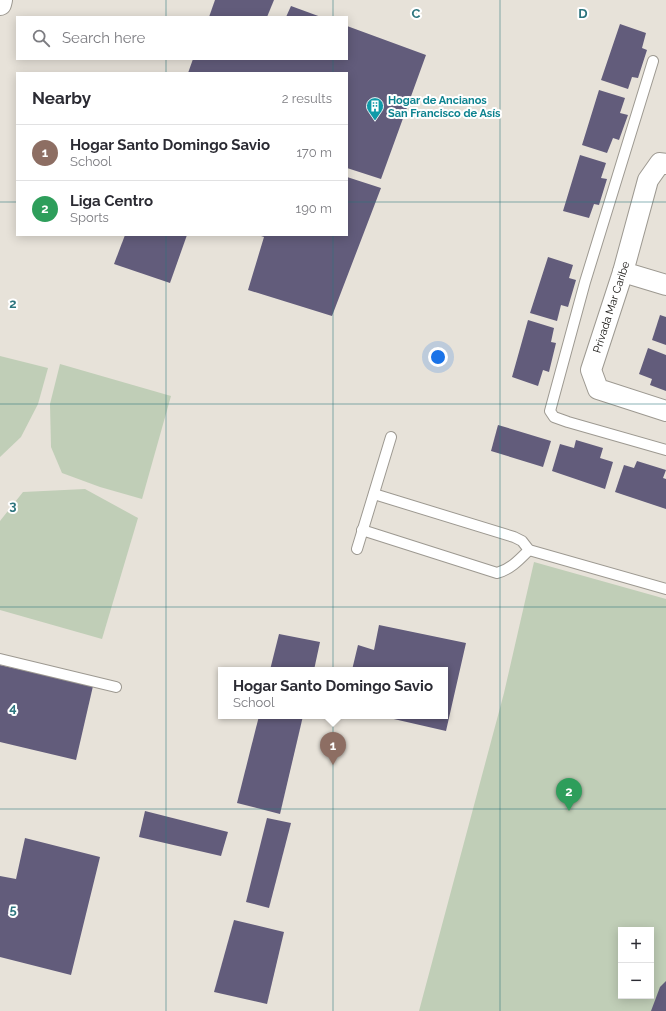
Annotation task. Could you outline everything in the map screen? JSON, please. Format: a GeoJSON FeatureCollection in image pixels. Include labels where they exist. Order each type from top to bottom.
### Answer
{"type":"FeatureCollection","features":[{"type":"Feature","properties":{"kind":"main road"},"geometry":{"type":"LineString","coordinates":[[0,4],[2,0]]}},
{"type":"Feature","properties":{"kind":"street","name":"Privada Mar Caribe"},"geometry":{"type":"LineString","coordinates":[[666,164],[660,164],[648,180],[623,272],[591,370],[598,389],[666,411]]}},
{"type":"Feature","properties":{"kind":"street"},"geometry":{"type":"LineString","coordinates":[[623,272],[666,286]]}},
{"type":"Feature","properties":{"kind":"lane"},"geometry":{"type":"LineString","coordinates":[[653,61],[585,282],[550,411],[554,416],[568,422],[666,450]]}},
{"type":"Feature","properties":{"kind":"lane"},"geometry":{"type":"LineString","coordinates":[[357,549],[391,437]]}},
{"type":"Feature","properties":{"kind":"lane"},"geometry":{"type":"LineString","coordinates":[[374,494],[514,537],[522,541],[529,550],[666,589]]}},
{"type":"Feature","properties":{"kind":"lane"},"geometry":{"type":"LineString","coordinates":[[362,530],[497,573],[510,568],[529,550]]}},
{"type":"Feature","properties":{"kind":"lane"},"geometry":{"type":"LineString","coordinates":[[0,659],[116,687]]}},
{"type":"Feature","properties":{"kind":"green space"},"geometry":{"type":"Polygon","coordinates":[[[0,356],[48,368],[38,404],[21,437],[0,457],[0,356]]]}},
{"type":"Feature","properties":{"kind":"green space"},"geometry":{"type":"Polygon","coordinates":[[[60,364],[171,396],[142,499],[100,487],[62,473],[51,447],[50,404],[60,364]]]}},
{"type":"Feature","properties":{"kind":"green space"},"geometry":{"type":"Polygon","coordinates":[[[85,489],[138,518],[102,639],[0,610],[0,521],[23,492],[85,489]]]}},
{"type":"Feature","properties":{"kind":"green space"},"geometry":{"type":"Polygon","coordinates":[[[534,562],[666,599],[666,1011],[419,1011],[504,693],[534,562]]]}},
{"type":"Feature","properties":{"kind":"building"},"geometry":{"type":"Polygon","coordinates":[[[215,0],[274,0],[267,16],[209,16],[215,0]]]}},
{"type":"Feature","properties":{"kind":"building"},"geometry":{"type":"Polygon","coordinates":[[[291,6],[318,16],[286,16],[291,6]]]}},
{"type":"Feature","properties":{"kind":"building"},"geometry":{"type":"Polygon","coordinates":[[[620,24],[646,33],[642,48],[647,50],[638,78],[632,77],[628,89],[601,80],[620,24]]]}},
{"type":"Feature","properties":{"kind":"building","name":"Hogar de Ancianos San Francisco de Asís"},"geometry":{"type":"Polygon","coordinates":[[[348,26],[426,55],[381,179],[348,168],[348,72],[188,72],[193,60],[348,60],[348,26]]]}},
{"type":"Feature","properties":{"kind":"building"},"geometry":{"type":"Polygon","coordinates":[[[599,90],[625,98],[620,113],[628,115],[619,140],[613,138],[607,153],[582,145],[599,90]]]}},
{"type":"Feature","properties":{"kind":"building"},"geometry":{"type":"Polygon","coordinates":[[[580,155],[606,163],[601,178],[607,179],[599,205],[594,204],[589,218],[563,211],[580,155]]]}},
{"type":"Feature","properties":{"kind":"building"},"geometry":{"type":"Polygon","coordinates":[[[348,177],[381,188],[332,316],[248,290],[264,237],[261,236],[348,236],[348,177]]]}},
{"type":"Feature","properties":{"kind":"building"},"geometry":{"type":"Polygon","coordinates":[[[125,236],[187,236],[170,283],[114,264],[125,236]]]}},
{"type":"Feature","properties":{"kind":"building"},"geometry":{"type":"Polygon","coordinates":[[[548,257],[573,265],[569,278],[576,280],[568,307],[561,305],[557,321],[530,313],[548,257]]]}},
{"type":"Feature","properties":{"kind":"building"},"geometry":{"type":"Polygon","coordinates":[[[660,315],[666,317],[666,345],[652,340],[660,315]]]}},
{"type":"Feature","properties":{"kind":"building"},"geometry":{"type":"Polygon","coordinates":[[[528,320],[554,328],[551,342],[556,343],[549,372],[543,370],[538,386],[512,377],[528,320]]]}},
{"type":"Feature","properties":{"kind":"building"},"geometry":{"type":"Polygon","coordinates":[[[648,348],[666,355],[666,391],[650,385],[652,379],[639,374],[648,348]]]}},
{"type":"Feature","properties":{"kind":"building"},"geometry":{"type":"Polygon","coordinates":[[[498,425],[551,441],[543,467],[491,451],[498,425]]]}},
{"type":"Feature","properties":{"kind":"building"},"geometry":{"type":"Polygon","coordinates":[[[576,440],[603,448],[600,458],[613,462],[605,489],[552,471],[560,444],[574,448],[576,440]]]}},
{"type":"Feature","properties":{"kind":"building"},"geometry":{"type":"Polygon","coordinates":[[[637,461],[666,470],[663,478],[666,479],[666,509],[615,492],[624,465],[634,468],[637,461]]]}},
{"type":"Feature","properties":{"kind":"building"},"geometry":{"type":"Polygon","coordinates":[[[379,625],[466,643],[446,731],[394,719],[448,719],[448,667],[353,667],[358,645],[374,650],[379,625]]]}},
{"type":"Feature","properties":{"kind":"building"},"geometry":{"type":"Polygon","coordinates":[[[279,634],[320,642],[315,667],[271,667],[279,634]]]}},
{"type":"Feature","properties":{"kind":"building"},"geometry":{"type":"Polygon","coordinates":[[[0,665],[93,686],[76,760],[0,742],[0,665]]]}},
{"type":"Feature","properties":{"kind":"building"},"geometry":{"type":"Polygon","coordinates":[[[258,719],[302,719],[280,814],[237,803],[258,719]]]}},
{"type":"Feature","properties":{"kind":"building"},"geometry":{"type":"Polygon","coordinates":[[[145,811],[228,832],[221,856],[139,837],[145,811]]]}},
{"type":"Feature","properties":{"kind":"building"},"geometry":{"type":"Polygon","coordinates":[[[267,818],[291,823],[269,908],[246,902],[267,818]]]}},
{"type":"Feature","properties":{"kind":"building"},"geometry":{"type":"Polygon","coordinates":[[[25,838],[100,857],[71,975],[0,957],[0,876],[16,879],[25,838]]]}},
{"type":"Feature","properties":{"kind":"building"},"geometry":{"type":"Polygon","coordinates":[[[234,920],[284,932],[267,1004],[214,992],[234,920]]]}},
{"type":"Feature","properties":{"kind":"building"},"geometry":{"type":"Polygon","coordinates":[[[666,981],[666,1011],[651,1011],[660,987],[666,981]]]}},
{"type":"Feature","properties":{"kind":"place","name":"Hogar de Ancianos San Francisco de Asís"},"geometry":{"type":"Point","coordinates":[375,121]}},
{"type":"Feature","properties":{"kind":"place","name":"Hogar Santo Domingo Savio"},"geometry":{"type":"Point","coordinates":[333,765]}},
{"type":"Feature","properties":{"kind":"place","name":"Liga Centro"},"geometry":{"type":"Point","coordinates":[569,811]}}]}
